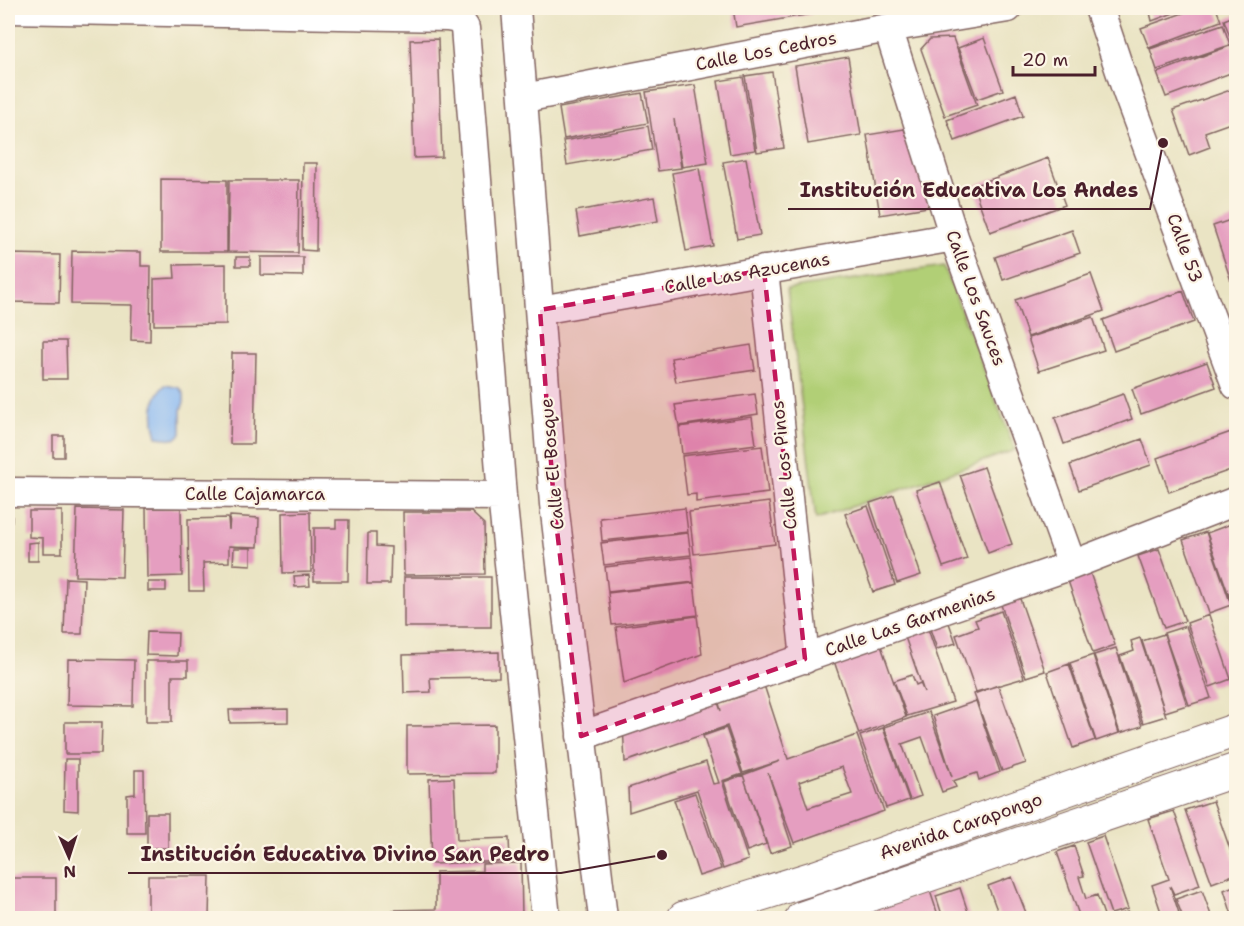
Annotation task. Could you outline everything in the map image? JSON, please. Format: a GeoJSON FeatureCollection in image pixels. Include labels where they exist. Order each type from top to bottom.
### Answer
{"type":"FeatureCollection","features":[{"type":"Feature","properties":{"kind":"street","name":"Calle El Bosque"},"geometry":{"type":"LineString","coordinates":[[516,8],[554,504],[603,918]]}},
{"type":"Feature","properties":{"kind":"street","name":"Calle Los Cedros"},"geometry":{"type":"LineString","coordinates":[[524,98],[888,28],[1008,8]]}},
{"type":"Feature","properties":{"kind":"street","name":"Calle 53"},"geometry":{"type":"LineString","coordinates":[[1099,8],[1127,92],[1236,385]]}},
{"type":"Feature","properties":{"kind":"street"},"geometry":{"type":"LineString","coordinates":[[8,9],[447,16],[459,19],[465,28],[502,496],[546,918]]}},
{"type":"Feature","properties":{"kind":"street","name":"Calle Los Sauces"},"geometry":{"type":"LineString","coordinates":[[888,28],[954,237],[1072,565]]}},
{"type":"Feature","properties":{"kind":"street","name":"Calle Las Azucenas"},"geometry":{"type":"LineString","coordinates":[[540,310],[954,237]]}},
{"type":"Feature","properties":{"kind":"street","name":"Calle Los Pinos"},"geometry":{"type":"LineString","coordinates":[[764,270],[805,659]]}},
{"type":"Feature","properties":{"kind":"street","name":"Calle Cajamarca"},"geometry":{"type":"LineString","coordinates":[[8,492],[502,496]]}},
{"type":"Feature","properties":{"kind":"street","name":"Calle Las Garmenias"},"geometry":{"type":"LineString","coordinates":[[581,736],[1072,565],[1236,501]]}},
{"type":"Feature","properties":{"kind":"street","name":"Avenida Carapongo"},"geometry":{"type":"LineString","coordinates":[[684,918],[816,877],[1236,730]]}},
{"type":"Feature","properties":{"kind":"street","name":"Avenida Carapongo"},"geometry":{"type":"LineString","coordinates":[[818,916],[1236,770]]}},
{"type":"Feature","properties":{"kind":"street"},"geometry":{"type":"LineString","coordinates":[[816,877],[818,916]]}},
{"type":"Feature","properties":{"kind":"highlighted area"},"geometry":{"type":"Polygon","coordinates":[[[764,270],[805,659],[581,736],[554,504],[540,310],[764,270]]]}},
{"type":"Feature","properties":{"kind":"green space"},"geometry":{"type":"Polygon","coordinates":[[[944,266],[1015,450],[816,519],[787,289],[944,266]]]}},
{"type":"Feature","properties":{"kind":"water"},"geometry":{"type":"Polygon","coordinates":[[[165,385],[180,388],[184,394],[181,434],[175,439],[157,437],[155,430],[153,416],[155,403],[165,385]]]}},
{"type":"Feature","properties":{"kind":"building"},"geometry":{"type":"Polygon","coordinates":[[[733,8],[810,8],[812,14],[736,27],[733,8]]]}},
{"type":"Feature","properties":{"kind":"building"},"geometry":{"type":"Polygon","coordinates":[[[1149,8],[1187,8],[1152,21],[1149,8]]]}},
{"type":"Feature","properties":{"kind":"building"},"geometry":{"type":"Polygon","coordinates":[[[1197,8],[1216,8],[1221,21],[1149,48],[1141,28],[1197,8]]]}},
{"type":"Feature","properties":{"kind":"building"},"geometry":{"type":"Polygon","coordinates":[[[1236,15],[1236,53],[1224,20],[1236,15]]]}},
{"type":"Feature","properties":{"kind":"building"},"geometry":{"type":"Polygon","coordinates":[[[1223,24],[1230,45],[1157,70],[1150,49],[1223,24]]]}},
{"type":"Feature","properties":{"kind":"building"},"geometry":{"type":"Polygon","coordinates":[[[953,38],[977,105],[945,116],[921,49],[930,39],[953,38]]]}},
{"type":"Feature","properties":{"kind":"building"},"geometry":{"type":"Polygon","coordinates":[[[984,38],[1003,90],[977,99],[958,48],[984,38]]]}},
{"type":"Feature","properties":{"kind":"building"},"geometry":{"type":"Polygon","coordinates":[[[438,39],[442,157],[414,158],[410,40],[438,39]]]}},
{"type":"Feature","properties":{"kind":"building"},"geometry":{"type":"Polygon","coordinates":[[[1232,45],[1236,57],[1236,71],[1166,97],[1157,73],[1232,45]]]}},
{"type":"Feature","properties":{"kind":"building"},"geometry":{"type":"Polygon","coordinates":[[[848,57],[861,135],[808,144],[795,66],[848,57]]]}},
{"type":"Feature","properties":{"kind":"building"},"geometry":{"type":"Polygon","coordinates":[[[772,72],[784,148],[757,152],[745,76],[772,72]]]}},
{"type":"Feature","properties":{"kind":"building"},"geometry":{"type":"Polygon","coordinates":[[[743,77],[755,150],[730,154],[718,81],[743,77]]]}},
{"type":"Feature","properties":{"kind":"building"},"geometry":{"type":"Polygon","coordinates":[[[695,85],[708,163],[682,167],[674,119],[681,168],[658,171],[646,92],[695,85]]]}},
{"type":"Feature","properties":{"kind":"building"},"geometry":{"type":"Polygon","coordinates":[[[1236,88],[1236,121],[1205,132],[1210,147],[1189,155],[1173,110],[1236,88]]]}},
{"type":"Feature","properties":{"kind":"building"},"geometry":{"type":"Polygon","coordinates":[[[642,93],[648,123],[564,139],[559,108],[642,93]]]}},
{"type":"Feature","properties":{"kind":"building"},"geometry":{"type":"Polygon","coordinates":[[[1016,94],[1023,116],[955,141],[947,120],[1016,94]]]}},
{"type":"Feature","properties":{"kind":"building"},"geometry":{"type":"Polygon","coordinates":[[[648,126],[652,150],[567,165],[563,141],[648,126]]]}},
{"type":"Feature","properties":{"kind":"building"},"geometry":{"type":"Polygon","coordinates":[[[904,129],[931,199],[927,207],[880,215],[867,135],[904,129]]]}},
{"type":"Feature","properties":{"kind":"building"},"geometry":{"type":"Polygon","coordinates":[[[746,158],[760,235],[737,239],[723,162],[746,158]]]}},
{"type":"Feature","properties":{"kind":"building"},"geometry":{"type":"Polygon","coordinates":[[[1048,158],[1065,205],[990,232],[973,186],[1048,158]]]}},
{"type":"Feature","properties":{"kind":"building"},"geometry":{"type":"Polygon","coordinates":[[[303,163],[317,163],[316,251],[302,250],[303,163]]]}},
{"type":"Feature","properties":{"kind":"building"},"geometry":{"type":"Polygon","coordinates":[[[699,168],[713,246],[686,251],[672,173],[699,168]]]}},
{"type":"Feature","properties":{"kind":"building"},"geometry":{"type":"Polygon","coordinates":[[[161,179],[227,180],[227,252],[161,252],[161,179]]]}},
{"type":"Feature","properties":{"kind":"building"},"geometry":{"type":"Polygon","coordinates":[[[229,180],[299,180],[298,253],[228,252],[229,180]]]}},
{"type":"Feature","properties":{"kind":"building"},"geometry":{"type":"Polygon","coordinates":[[[654,197],[658,221],[580,236],[576,211],[654,197]]]}},
{"type":"Feature","properties":{"kind":"building"},"geometry":{"type":"Polygon","coordinates":[[[1236,218],[1236,296],[1213,226],[1236,218]]]}},
{"type":"Feature","properties":{"kind":"building"},"geometry":{"type":"Polygon","coordinates":[[[1072,230],[1080,253],[1003,280],[995,257],[1072,230]]]}},
{"type":"Feature","properties":{"kind":"building"},"geometry":{"type":"Polygon","coordinates":[[[72,251],[141,252],[141,266],[151,266],[150,341],[131,340],[132,305],[71,304],[72,251]]]}},
{"type":"Feature","properties":{"kind":"building"},"geometry":{"type":"Polygon","coordinates":[[[10,254],[60,255],[59,303],[9,302],[10,254]]]}},
{"type":"Feature","properties":{"kind":"building"},"geometry":{"type":"Polygon","coordinates":[[[236,257],[250,257],[250,266],[236,266],[236,257]]]}},
{"type":"Feature","properties":{"kind":"building"},"geometry":{"type":"Polygon","coordinates":[[[261,257],[303,257],[303,276],[261,275],[261,257]]]}},
{"type":"Feature","properties":{"kind":"building"},"geometry":{"type":"Polygon","coordinates":[[[226,264],[226,324],[154,325],[154,279],[175,278],[174,265],[226,264]]]}},
{"type":"Feature","properties":{"kind":"building"},"geometry":{"type":"Polygon","coordinates":[[[1091,274],[1104,311],[1028,337],[1015,300],[1091,274]]]}},
{"type":"Feature","properties":{"kind":"building"},"geometry":{"type":"Polygon","coordinates":[[[1183,291],[1194,322],[1114,351],[1103,320],[1183,291]]]}},
{"type":"Feature","properties":{"kind":"building"},"geometry":{"type":"Polygon","coordinates":[[[1093,317],[1104,350],[1039,371],[1028,338],[1093,317]]]}},
{"type":"Feature","properties":{"kind":"building"},"geometry":{"type":"Polygon","coordinates":[[[43,341],[66,341],[67,379],[43,379],[43,341]]]}},
{"type":"Feature","properties":{"kind":"building"},"geometry":{"type":"Polygon","coordinates":[[[751,345],[755,370],[676,382],[671,358],[751,345]]]}},
{"type":"Feature","properties":{"kind":"building"},"geometry":{"type":"Polygon","coordinates":[[[232,353],[256,353],[254,444],[230,444],[232,353]]]}},
{"type":"Feature","properties":{"kind":"building"},"geometry":{"type":"Polygon","coordinates":[[[1207,362],[1216,387],[1141,414],[1132,389],[1207,362]]]}},
{"type":"Feature","properties":{"kind":"building"},"geometry":{"type":"Polygon","coordinates":[[[755,394],[758,414],[679,426],[675,405],[755,394]]]}},
{"type":"Feature","properties":{"kind":"building"},"geometry":{"type":"Polygon","coordinates":[[[1123,394],[1132,419],[1064,444],[1055,418],[1123,394]]]}},
{"type":"Feature","properties":{"kind":"building"},"geometry":{"type":"Polygon","coordinates":[[[752,417],[756,444],[682,454],[679,427],[752,417]]]}},
{"type":"Feature","properties":{"kind":"building"},"geometry":{"type":"Polygon","coordinates":[[[1231,432],[1236,446],[1236,468],[1169,492],[1157,458],[1231,432]]]}},
{"type":"Feature","properties":{"kind":"building"},"geometry":{"type":"Polygon","coordinates":[[[53,436],[64,436],[64,457],[53,457],[53,436]]]}},
{"type":"Feature","properties":{"kind":"building"},"geometry":{"type":"Polygon","coordinates":[[[1142,439],[1151,465],[1079,490],[1070,465],[1142,439]]]}},
{"type":"Feature","properties":{"kind":"building"},"geometry":{"type":"Polygon","coordinates":[[[762,446],[768,493],[696,502],[696,494],[687,495],[682,456],[762,446]]]}},
{"type":"Feature","properties":{"kind":"building"},"geometry":{"type":"Polygon","coordinates":[[[984,467],[1012,544],[988,553],[960,475],[984,467]]]}},
{"type":"Feature","properties":{"kind":"building"},"geometry":{"type":"Polygon","coordinates":[[[940,482],[967,559],[943,567],[916,490],[940,482]]]}},
{"type":"Feature","properties":{"kind":"building"},"geometry":{"type":"Polygon","coordinates":[[[894,495],[921,575],[897,583],[870,503],[894,495]]]}},
{"type":"Feature","properties":{"kind":"building"},"geometry":{"type":"Polygon","coordinates":[[[769,502],[775,544],[694,554],[689,512],[769,502]]]}},
{"type":"Feature","properties":{"kind":"building"},"geometry":{"type":"Polygon","coordinates":[[[868,506],[895,585],[873,592],[845,514],[868,506]]]}},
{"type":"Feature","properties":{"kind":"building"},"geometry":{"type":"Polygon","coordinates":[[[146,508],[181,508],[182,576],[147,577],[146,508]]]}},
{"type":"Feature","properties":{"kind":"building"},"geometry":{"type":"Polygon","coordinates":[[[685,508],[688,532],[602,541],[600,518],[685,508]]]}},
{"type":"Feature","properties":{"kind":"building"},"geometry":{"type":"Polygon","coordinates":[[[77,509],[124,510],[122,577],[75,576],[77,509]]]}},
{"type":"Feature","properties":{"kind":"building"},"geometry":{"type":"Polygon","coordinates":[[[8,510],[12,510],[12,521],[8,521],[8,510]]]}},
{"type":"Feature","properties":{"kind":"building"},"geometry":{"type":"Polygon","coordinates":[[[29,511],[62,511],[62,553],[43,553],[43,538],[29,537],[29,511]]]}},
{"type":"Feature","properties":{"kind":"building"},"geometry":{"type":"Polygon","coordinates":[[[310,512],[311,572],[283,573],[282,513],[310,512]]]}},
{"type":"Feature","properties":{"kind":"building"},"geometry":{"type":"Polygon","coordinates":[[[403,512],[471,512],[484,524],[485,574],[404,575],[403,512]]]}},
{"type":"Feature","properties":{"kind":"building"},"geometry":{"type":"Polygon","coordinates":[[[230,516],[259,518],[258,547],[229,546],[229,562],[203,563],[204,591],[189,591],[188,519],[228,518],[229,530],[230,516]]]}},
{"type":"Feature","properties":{"kind":"building"},"geometry":{"type":"Polygon","coordinates":[[[336,520],[349,520],[348,581],[314,581],[314,528],[336,528],[336,520]]]}},
{"type":"Feature","properties":{"kind":"building"},"geometry":{"type":"Polygon","coordinates":[[[1231,524],[1236,539],[1236,602],[1232,604],[1207,533],[1231,524]]]}},
{"type":"Feature","properties":{"kind":"building"},"geometry":{"type":"Polygon","coordinates":[[[1206,532],[1231,605],[1209,613],[1183,540],[1206,532]]]}},
{"type":"Feature","properties":{"kind":"building"},"geometry":{"type":"Polygon","coordinates":[[[368,533],[376,533],[376,546],[391,547],[390,584],[367,584],[368,533]]]}},
{"type":"Feature","properties":{"kind":"building"},"geometry":{"type":"Polygon","coordinates":[[[688,533],[691,555],[604,565],[601,543],[688,533]]]}},
{"type":"Feature","properties":{"kind":"building"},"geometry":{"type":"Polygon","coordinates":[[[38,542],[38,561],[28,561],[28,543],[38,542]]]}},
{"type":"Feature","properties":{"kind":"building"},"geometry":{"type":"Polygon","coordinates":[[[234,548],[251,548],[251,565],[233,564],[234,548]]]}},
{"type":"Feature","properties":{"kind":"building"},"geometry":{"type":"Polygon","coordinates":[[[1159,549],[1185,621],[1164,628],[1138,556],[1159,549]]]}},
{"type":"Feature","properties":{"kind":"building"},"geometry":{"type":"Polygon","coordinates":[[[691,557],[694,582],[608,592],[605,567],[691,557]]]}},
{"type":"Feature","properties":{"kind":"building"},"geometry":{"type":"Polygon","coordinates":[[[1089,570],[1115,645],[1093,653],[1067,578],[1089,570]]]}},
{"type":"Feature","properties":{"kind":"building"},"geometry":{"type":"Polygon","coordinates":[[[309,575],[310,586],[295,587],[294,576],[309,575]]]}},
{"type":"Feature","properties":{"kind":"building"},"geometry":{"type":"Polygon","coordinates":[[[404,577],[491,577],[491,627],[404,627],[404,577]]]}},
{"type":"Feature","properties":{"kind":"building"},"geometry":{"type":"Polygon","coordinates":[[[66,578],[84,579],[82,634],[64,634],[66,578]]]}},
{"type":"Feature","properties":{"kind":"building"},"geometry":{"type":"Polygon","coordinates":[[[148,582],[166,582],[166,591],[148,591],[148,582]]]}},
{"type":"Feature","properties":{"kind":"building"},"geometry":{"type":"Polygon","coordinates":[[[694,583],[698,615],[612,625],[608,593],[694,583]]]}},
{"type":"Feature","properties":{"kind":"building"},"geometry":{"type":"Polygon","coordinates":[[[1018,593],[1045,671],[1026,677],[999,599],[1018,593]]]}},
{"type":"Feature","properties":{"kind":"building"},"geometry":{"type":"Polygon","coordinates":[[[1001,611],[1024,678],[976,692],[956,635],[978,627],[975,620],[1001,611]]]}},
{"type":"Feature","properties":{"kind":"building"},"geometry":{"type":"Polygon","coordinates":[[[1209,615],[1231,679],[1210,687],[1187,623],[1209,615]]]}},
{"type":"Feature","properties":{"kind":"building"},"geometry":{"type":"Polygon","coordinates":[[[697,616],[702,654],[624,683],[616,627],[697,616]]]}},
{"type":"Feature","properties":{"kind":"building"},"geometry":{"type":"Polygon","coordinates":[[[948,620],[956,643],[937,649],[929,626],[948,620]]]}},
{"type":"Feature","properties":{"kind":"building"},"geometry":{"type":"Polygon","coordinates":[[[927,626],[953,702],[907,716],[894,681],[912,675],[916,685],[920,683],[924,692],[904,634],[927,626]]]}},
{"type":"Feature","properties":{"kind":"building"},"geometry":{"type":"Polygon","coordinates":[[[1186,626],[1211,698],[1189,705],[1164,633],[1186,626]]]}},
{"type":"Feature","properties":{"kind":"building"},"geometry":{"type":"Polygon","coordinates":[[[147,632],[178,633],[177,656],[146,655],[147,632]]]}},
{"type":"Feature","properties":{"kind":"building"},"geometry":{"type":"Polygon","coordinates":[[[1164,634],[1187,705],[1165,712],[1142,641],[1164,634]]]}},
{"type":"Feature","properties":{"kind":"building"},"geometry":{"type":"Polygon","coordinates":[[[1140,638],[1166,716],[1143,723],[1120,656],[1134,651],[1131,641],[1140,638]]]}},
{"type":"Feature","properties":{"kind":"building"},"geometry":{"type":"Polygon","coordinates":[[[880,643],[906,717],[859,734],[833,658],[880,643]]]}},
{"type":"Feature","properties":{"kind":"building"},"geometry":{"type":"Polygon","coordinates":[[[1116,648],[1142,726],[1120,733],[1094,655],[1116,648]]]}},
{"type":"Feature","properties":{"kind":"building"},"geometry":{"type":"Polygon","coordinates":[[[499,652],[499,677],[430,678],[431,692],[404,693],[403,655],[499,652]]]}},
{"type":"Feature","properties":{"kind":"building"},"geometry":{"type":"Polygon","coordinates":[[[1093,655],[1119,733],[1096,741],[1070,663],[1093,655]]]}},
{"type":"Feature","properties":{"kind":"building"},"geometry":{"type":"Polygon","coordinates":[[[68,659],[134,660],[133,706],[67,705],[68,659]]]}},
{"type":"Feature","properties":{"kind":"building"},"geometry":{"type":"Polygon","coordinates":[[[146,661],[188,661],[188,676],[172,676],[172,722],[146,722],[146,661]]]}},
{"type":"Feature","properties":{"kind":"building"},"geometry":{"type":"Polygon","coordinates":[[[1069,664],[1095,740],[1073,748],[1047,672],[1069,664]]]}},
{"type":"Feature","properties":{"kind":"building"},"geometry":{"type":"Polygon","coordinates":[[[762,679],[788,759],[857,735],[884,811],[794,843],[768,773],[792,846],[770,853],[743,775],[780,761],[743,773],[727,726],[625,762],[623,726],[715,694],[721,711],[719,703],[742,696],[739,687],[762,679]],[[842,767],[799,782],[808,808],[852,794],[842,767]]]}},
{"type":"Feature","properties":{"kind":"building"},"geometry":{"type":"Polygon","coordinates":[[[998,685],[1026,763],[1002,771],[974,694],[998,685]]]}},
{"type":"Feature","properties":{"kind":"building"},"geometry":{"type":"Polygon","coordinates":[[[976,701],[1000,772],[979,780],[977,773],[953,781],[956,787],[942,792],[922,737],[902,744],[921,796],[910,800],[884,727],[929,712],[952,777],[933,716],[976,701]]]}},
{"type":"Feature","properties":{"kind":"building"},"geometry":{"type":"Polygon","coordinates":[[[288,709],[288,722],[230,723],[229,710],[288,709]]]}},
{"type":"Feature","properties":{"kind":"building"},"geometry":{"type":"Polygon","coordinates":[[[65,722],[102,722],[101,754],[65,754],[65,722]]]}},
{"type":"Feature","properties":{"kind":"building"},"geometry":{"type":"Polygon","coordinates":[[[495,725],[495,773],[407,774],[407,726],[495,725]]]}},
{"type":"Feature","properties":{"kind":"building"},"geometry":{"type":"Polygon","coordinates":[[[726,728],[742,774],[722,781],[748,860],[723,869],[697,790],[629,812],[628,788],[706,762],[713,784],[719,783],[703,736],[726,728]]]}},
{"type":"Feature","properties":{"kind":"building"},"geometry":{"type":"Polygon","coordinates":[[[883,728],[909,800],[886,808],[860,736],[883,728]]]}},
{"type":"Feature","properties":{"kind":"building"},"geometry":{"type":"Polygon","coordinates":[[[65,759],[78,759],[78,811],[64,810],[65,759]]]}},
{"type":"Feature","properties":{"kind":"building"},"geometry":{"type":"Polygon","coordinates":[[[135,770],[144,770],[145,833],[127,833],[127,795],[135,794],[135,770]]]}},
{"type":"Feature","properties":{"kind":"building"},"geometry":{"type":"Polygon","coordinates":[[[743,775],[766,844],[747,851],[724,782],[743,775]]]}},
{"type":"Feature","properties":{"kind":"building"},"geometry":{"type":"Polygon","coordinates":[[[454,778],[457,840],[509,838],[510,861],[432,864],[429,779],[454,778]]]}},
{"type":"Feature","properties":{"kind":"building"},"geometry":{"type":"Polygon","coordinates":[[[695,793],[721,869],[699,876],[674,800],[695,793]]]}},
{"type":"Feature","properties":{"kind":"building"},"geometry":{"type":"Polygon","coordinates":[[[1213,801],[1236,866],[1236,874],[1212,883],[1185,810],[1213,801]]]}},
{"type":"Feature","properties":{"kind":"building"},"geometry":{"type":"Polygon","coordinates":[[[1174,811],[1200,885],[1174,894],[1170,886],[1179,913],[1163,918],[1152,885],[1169,879],[1148,819],[1174,811]]]}},
{"type":"Feature","properties":{"kind":"building"},"geometry":{"type":"Polygon","coordinates":[[[147,813],[168,813],[168,848],[147,848],[147,813]]]}},
{"type":"Feature","properties":{"kind":"building"},"geometry":{"type":"Polygon","coordinates":[[[1103,836],[1128,909],[1111,914],[1086,842],[1103,836]]]}},
{"type":"Feature","properties":{"kind":"building"},"geometry":{"type":"Polygon","coordinates":[[[1074,846],[1084,876],[1079,877],[1086,899],[1097,895],[1105,918],[1080,918],[1057,852],[1074,846]]]}},
{"type":"Feature","properties":{"kind":"building"},"geometry":{"type":"Polygon","coordinates":[[[521,863],[522,918],[393,918],[393,910],[436,909],[436,872],[482,871],[482,864],[521,863]]]}},
{"type":"Feature","properties":{"kind":"building"},"geometry":{"type":"Polygon","coordinates":[[[148,876],[210,876],[209,918],[148,918],[148,876]]]}},
{"type":"Feature","properties":{"kind":"building"},"geometry":{"type":"Polygon","coordinates":[[[1012,877],[1028,918],[1000,918],[988,886],[1012,877]]]}},
{"type":"Feature","properties":{"kind":"building"},"geometry":{"type":"Polygon","coordinates":[[[8,878],[56,878],[56,918],[8,918],[8,878]]]}},
{"type":"Feature","properties":{"kind":"building"},"geometry":{"type":"Polygon","coordinates":[[[1236,885],[1236,918],[1233,918],[1224,890],[1236,885]]]}},
{"type":"Feature","properties":{"kind":"building"},"geometry":{"type":"Polygon","coordinates":[[[960,888],[970,918],[943,918],[936,896],[960,888]]]}},
{"type":"Feature","properties":{"kind":"building"},"geometry":{"type":"Polygon","coordinates":[[[1202,890],[1212,918],[1183,918],[1176,899],[1202,890]]]}},
{"type":"Feature","properties":{"kind":"building"},"geometry":{"type":"Polygon","coordinates":[[[930,891],[939,918],[860,918],[863,913],[930,891]]]}},
{"type":"Feature","properties":{"kind":"building"},"geometry":{"type":"Polygon","coordinates":[[[1128,912],[1131,918],[1109,918],[1128,912]]]}},
{"type":"Feature","properties":{"kind":"place","name":"Institución Educativa Los Andes"},"geometry":{"type":"Point","coordinates":[1163,143]}},
{"type":"Feature","properties":{"kind":"place","name":"Institución Educativa Divino San Pedro"},"geometry":{"type":"Point","coordinates":[662,855]}}]}
